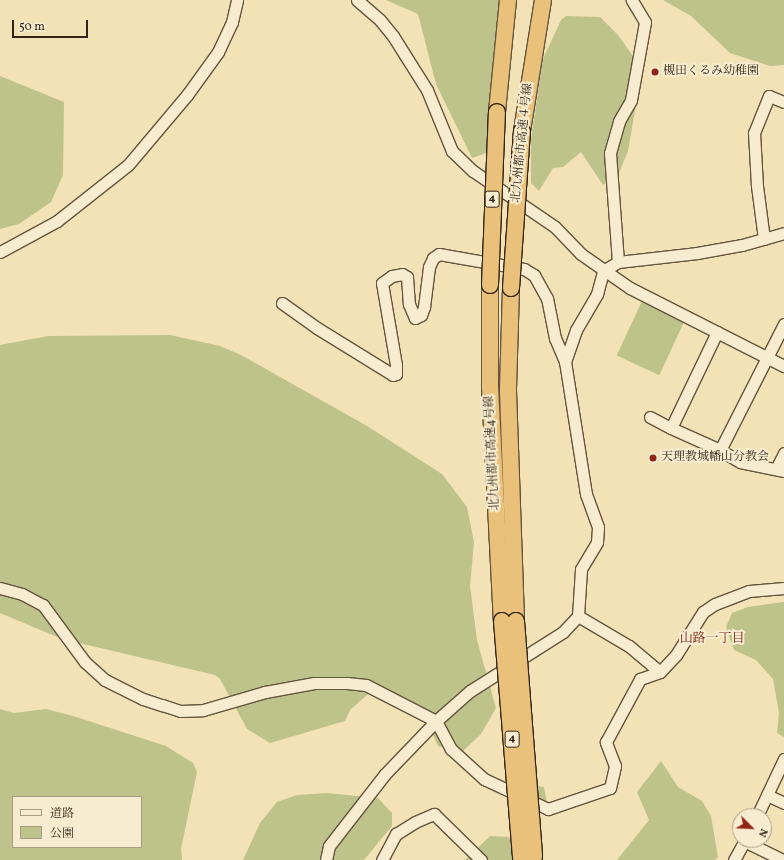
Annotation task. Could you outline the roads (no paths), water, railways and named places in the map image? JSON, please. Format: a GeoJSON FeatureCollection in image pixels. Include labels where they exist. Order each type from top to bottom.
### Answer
{"type":"FeatureCollection","features":[{"type":"Feature","properties":{"kind":"highway","name":"北九州都市高速４号線"},"geometry":{"type":"LineString","coordinates":[[490,285],[497,112],[508,0]]}},
{"type":"Feature","properties":{"kind":"highway","name":"北九州都市高速４号線"},"geometry":{"type":"LineString","coordinates":[[511,288],[522,131],[543,0]]}},
{"type":"Feature","properties":{"kind":"highway","name":"北九州都市高速4号線"},"geometry":{"type":"LineString","coordinates":[[490,285],[490,388],[509,621]]}},
{"type":"Feature","properties":{"kind":"highway","name":"北九州都市高速4号線"},"geometry":{"type":"LineString","coordinates":[[509,621],[508,407],[511,288]]}},
{"type":"Feature","properties":{"kind":"highway","name":"4"},"geometry":{"type":"LineString","coordinates":[[509,621],[528,858]]}},
{"type":"Feature","properties":{"kind":"street"},"geometry":{"type":"LineString","coordinates":[[0,252],[57,221],[128,165],[187,95],[218,52],[232,22],[237,0]]}},
{"type":"Feature","properties":{"kind":"street"},"geometry":{"type":"LineString","coordinates":[[357,0],[380,20],[392,36],[427,90],[452,151],[473,171],[555,227],[581,254],[603,271],[630,288],[784,366]]}},
{"type":"Feature","properties":{"kind":"street"},"geometry":{"type":"LineString","coordinates":[[618,262],[610,154],[619,121],[631,100],[645,22],[632,0]]}},
{"type":"Feature","properties":{"kind":"street"},"geometry":{"type":"LineString","coordinates":[[764,239],[757,186],[754,133],[769,96],[784,102]]}},
{"type":"Feature","properties":{"kind":"street"},"geometry":{"type":"LineString","coordinates":[[565,362],[576,330],[597,294],[603,271],[618,262],[697,253],[764,239],[784,233]]}},
{"type":"Feature","properties":{"kind":"street"},"geometry":{"type":"LineString","coordinates":[[282,303],[317,328],[393,375],[396,374],[396,364],[382,283],[392,276],[402,274],[407,277],[409,304],[415,318],[421,315],[424,307],[429,267],[433,258],[439,254],[524,269],[534,275],[547,298],[555,338],[565,362],[586,494],[598,527],[597,542],[581,569],[578,616],[564,632],[470,691],[436,720],[385,774],[329,846],[326,860]]}},
{"type":"Feature","properties":{"kind":"street"},"geometry":{"type":"LineString","coordinates":[[720,450],[784,324]]}},
{"type":"Feature","properties":{"kind":"street"},"geometry":{"type":"LineString","coordinates":[[671,428],[717,332]]}},
{"type":"Feature","properties":{"kind":"street"},"geometry":{"type":"LineString","coordinates":[[650,417],[720,450],[740,462],[780,470],[784,453]]}},
{"type":"Feature","properties":{"kind":"street"},"geometry":{"type":"LineString","coordinates":[[0,588],[22,594],[43,605],[85,662],[105,680],[143,699],[180,711],[203,710],[265,692],[314,683],[347,683],[366,685],[436,720],[451,749],[484,779],[548,809],[610,788],[615,766],[606,742],[640,679],[660,672],[676,656],[703,612],[715,604],[749,591],[784,588]]}},
{"type":"Feature","properties":{"kind":"street"},"geometry":{"type":"LineString","coordinates":[[578,616],[628,646],[660,672]]}},
{"type":"Feature","properties":{"kind":"street"},"geometry":{"type":"LineString","coordinates":[[761,808],[784,759]]}},
{"type":"Feature","properties":{"kind":"street"},"geometry":{"type":"LineString","coordinates":[[767,795],[784,803]]}},
{"type":"Feature","properties":{"kind":"street"},"geometry":{"type":"LineString","coordinates":[[382,860],[396,834],[415,822],[434,814],[481,860]]}},
{"type":"Feature","properties":{"kind":"street"},"geometry":{"type":"LineString","coordinates":[[734,860],[740,848]]}},
{"type":"Feature","properties":{"kind":"street"},"geometry":{"type":"LineString","coordinates":[[760,848],[783,860]]}},
{"type":"Feature","properties":{"kind":"place","name":"槻田くるみ幼稚園"},"geometry":{"type":"Point","coordinates":[655,72]}},
{"type":"Feature","properties":{"kind":"place","name":"天理教城幡山分教会"},"geometry":{"type":"Point","coordinates":[653,458]}},
{"type":"Feature","properties":{"kind":"district","name":"山路一丁目"},"geometry":{"type":"Point","coordinates":[712,639]}}]}
